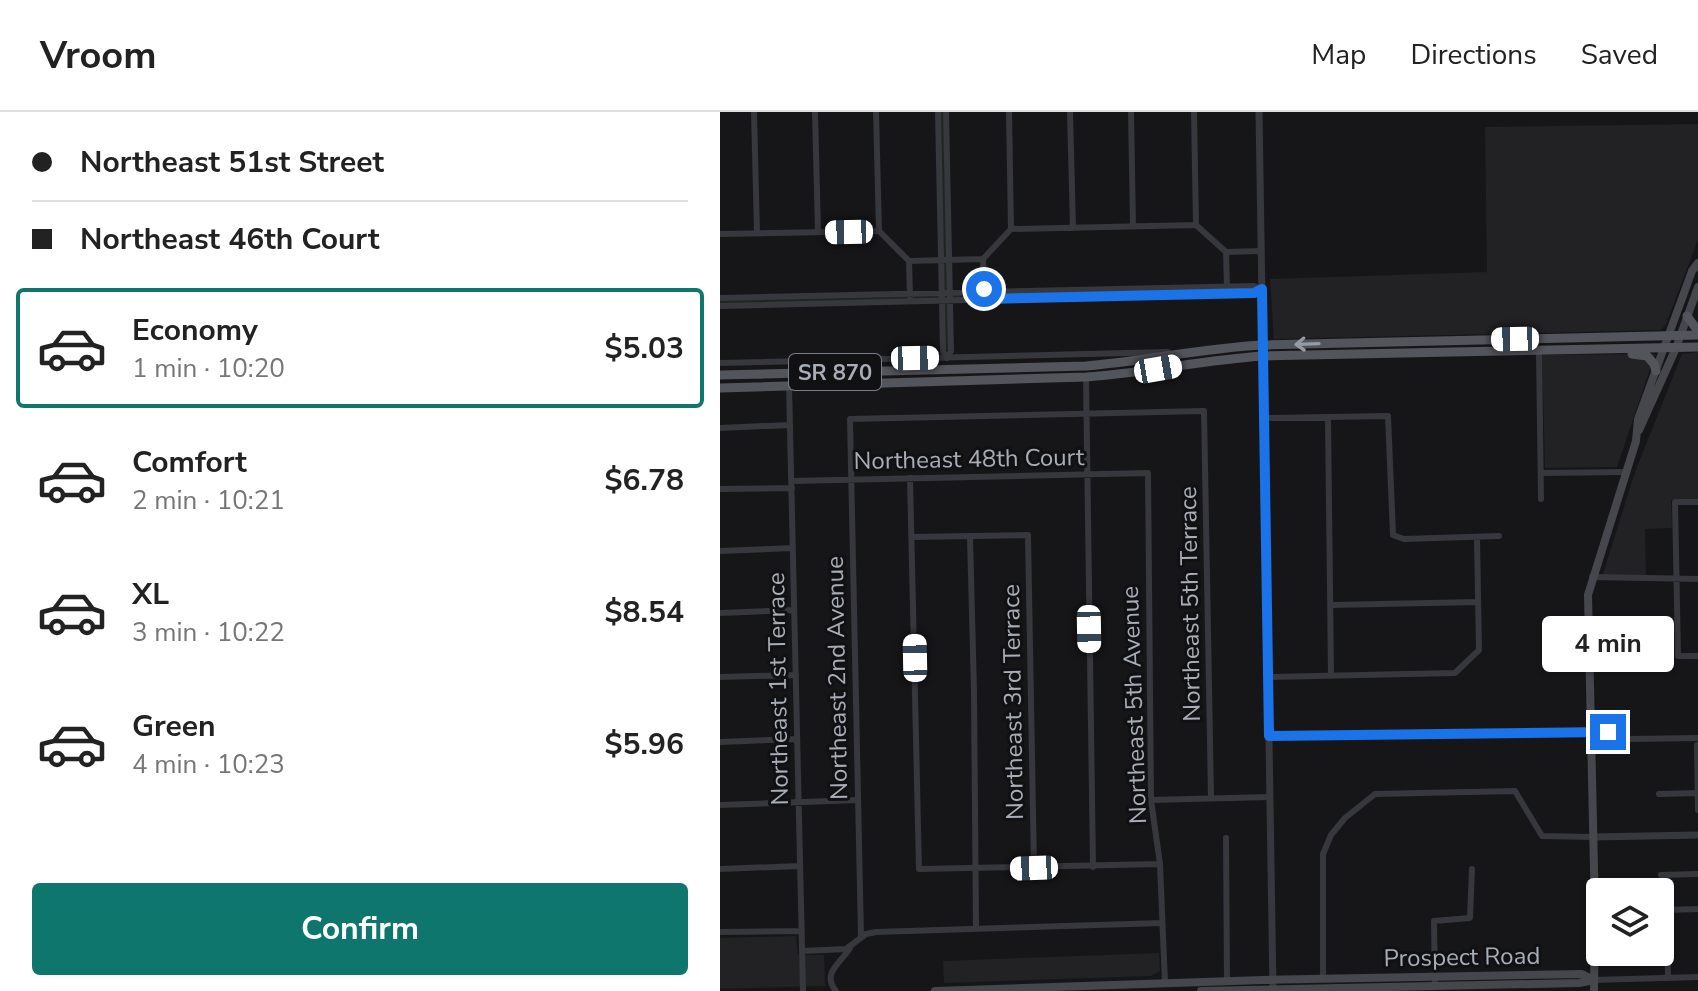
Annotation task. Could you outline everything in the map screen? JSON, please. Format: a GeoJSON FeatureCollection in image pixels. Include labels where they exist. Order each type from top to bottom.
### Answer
{"type":"FeatureCollection","features":[{"type":"Feature","properties":{"kind":"main road"},"geometry":{"type":"LineString","coordinates":[[1594,991],[1588,595],[1639,431],[1676,348],[1675,335],[1692,271],[1698,263]]}},
{"type":"Feature","properties":{"kind":"main road"},"geometry":{"type":"LineString","coordinates":[[1639,431],[1638,419],[1665,348],[1687,316],[1698,287]]}},
{"type":"Feature","properties":{"kind":"main road"},"geometry":{"type":"LineString","coordinates":[[1687,316],[1698,333]]}},
{"type":"Feature","properties":{"kind":"main road","name":"SR 870"},"geometry":{"type":"LineString","coordinates":[[720,375],[1079,366],[1191,351],[1698,333]]}},
{"type":"Feature","properties":{"kind":"main road"},"geometry":{"type":"LineString","coordinates":[[1539,350],[1571,338]]}},
{"type":"Feature","properties":{"kind":"main road"},"geometry":{"type":"LineString","coordinates":[[1493,351],[1500,347],[1530,346],[1542,339]]}},
{"type":"Feature","properties":{"kind":"main road"},"geometry":{"type":"LineString","coordinates":[[1424,353],[1434,347],[1473,346],[1484,340]]}},
{"type":"Feature","properties":{"kind":"main road"},"geometry":{"type":"LineString","coordinates":[[1360,354],[1371,350],[1410,349],[1424,341]]}},
{"type":"Feature","properties":{"kind":"main road","name":"SR 870"},"geometry":{"type":"LineString","coordinates":[[720,388],[1120,375],[1263,350],[1360,354],[1698,347]]}},
{"type":"Feature","properties":{"kind":"main road"},"geometry":{"type":"LineString","coordinates":[[1622,348],[1627,353],[1647,356],[1656,371]]}},
{"type":"Feature","properties":{"kind":"main road"},"geometry":{"type":"LineString","coordinates":[[1086,377],[1098,370],[1131,367],[1136,360]]}},
{"type":"Feature","properties":{"kind":"main road"},"geometry":{"type":"LineString","coordinates":[[1028,379],[1036,375],[1074,373],[1079,366]]}},
{"type":"Feature","properties":{"kind":"main road"},"geometry":{"type":"LineString","coordinates":[[950,381],[960,374],[1000,373],[1007,368]]}},
{"type":"Feature","properties":{"kind":"main road"},"geometry":{"type":"LineString","coordinates":[[886,383],[892,378],[934,377],[947,370]]}},
{"type":"Feature","properties":{"kind":"main road"},"geometry":{"type":"LineString","coordinates":[[789,385],[801,378],[835,377],[841,372]]}},
{"type":"Feature","properties":{"kind":"main road"},"geometry":{"type":"LineString","coordinates":[[746,387],[752,382],[778,380],[789,373]]}},
{"type":"Feature","properties":{"kind":"main road","name":"Prospect Road"},"geometry":{"type":"LineString","coordinates":[[935,991],[1117,988],[1227,981],[1273,987],[1323,979],[1582,983],[1594,980]]}},
{"type":"Feature","properties":{"kind":"main road","name":"Prospect Road"},"geometry":{"type":"LineString","coordinates":[[1201,991],[1435,981]]}},
{"type":"Feature","properties":{"kind":"street"},"geometry":{"type":"LineString","coordinates":[[754,112],[757,233]]}},
{"type":"Feature","properties":{"kind":"street"},"geometry":{"type":"LineString","coordinates":[[815,112],[818,232]]}},
{"type":"Feature","properties":{"kind":"street"},"geometry":{"type":"LineString","coordinates":[[876,112],[879,231],[909,261],[910,297]]}},
{"type":"Feature","properties":{"kind":"street"},"geometry":{"type":"LineString","coordinates":[[984,296],[983,259],[1011,229],[1009,112]]}},
{"type":"Feature","properties":{"kind":"street"},"geometry":{"type":"LineString","coordinates":[[1070,112],[1073,228]]}},
{"type":"Feature","properties":{"kind":"street"},"geometry":{"type":"LineString","coordinates":[[1131,112],[1133,226]]}},
{"type":"Feature","properties":{"kind":"street"},"geometry":{"type":"LineString","coordinates":[[1194,112],[1196,225]]}},
{"type":"Feature","properties":{"kind":"street"},"geometry":{"type":"LineString","coordinates":[[1259,112],[1273,987]]}},
{"type":"Feature","properties":{"kind":"street"},"geometry":{"type":"LineString","coordinates":[[942,116],[946,296],[951,351],[947,358],[947,370]]}},
{"type":"Feature","properties":{"kind":"street"},"geometry":{"type":"LineString","coordinates":[[1011,229],[1196,225],[1226,252],[1261,251]]}},
{"type":"Feature","properties":{"kind":"street"},"geometry":{"type":"LineString","coordinates":[[720,234],[879,231]]}},
{"type":"Feature","properties":{"kind":"street"},"geometry":{"type":"LineString","coordinates":[[1226,252],[1227,290]]}},
{"type":"Feature","properties":{"kind":"street"},"geometry":{"type":"LineString","coordinates":[[909,261],[983,259]]}},
{"type":"Feature","properties":{"kind":"street"},"geometry":{"type":"LineString","coordinates":[[720,298],[1084,294],[1227,290],[1254,286],[1262,289]]}},
{"type":"Feature","properties":{"kind":"street"},"geometry":{"type":"LineString","coordinates":[[792,296],[792,305]]}},
{"type":"Feature","properties":{"kind":"street"},"geometry":{"type":"LineString","coordinates":[[720,306],[792,305],[910,297]]}},
{"type":"Feature","properties":{"kind":"street"},"geometry":{"type":"LineString","coordinates":[[1539,350],[1541,499]]}},
{"type":"Feature","properties":{"kind":"street"},"geometry":{"type":"LineString","coordinates":[[720,363],[1191,351]]}},
{"type":"Feature","properties":{"kind":"street"},"geometry":{"type":"LineString","coordinates":[[1079,366],[1081,354]]}},
{"type":"Feature","properties":{"kind":"street"},"geometry":{"type":"LineString","coordinates":[[789,361],[789,373]]}},
{"type":"Feature","properties":{"kind":"street"},"geometry":{"type":"LineString","coordinates":[[1086,377],[1093,867]]}},
{"type":"Feature","properties":{"kind":"street","name":"Northeast 1st Terrace"},"geometry":{"type":"LineString","coordinates":[[789,385],[803,991]]}},
{"type":"Feature","properties":{"kind":"street","name":"Northeast 5th Terrace"},"geometry":{"type":"LineString","coordinates":[[1086,414],[1204,411],[1211,797]]}},
{"type":"Feature","properties":{"kind":"street","name":"Northeast 2nd Avenue"},"geometry":{"type":"LineString","coordinates":[[861,937],[850,419],[1086,414]]}},
{"type":"Feature","properties":{"kind":"street"},"geometry":{"type":"LineString","coordinates":[[1264,418],[1388,416],[1393,535],[1404,539],[1499,536]]}},
{"type":"Feature","properties":{"kind":"street"},"geometry":{"type":"LineString","coordinates":[[1328,418],[1331,674]]}},
{"type":"Feature","properties":{"kind":"street"},"geometry":{"type":"LineString","coordinates":[[720,428],[790,425]]}},
{"type":"Feature","properties":{"kind":"street"},"geometry":{"type":"LineString","coordinates":[[1541,473],[1626,472]]}},
{"type":"Feature","properties":{"kind":"street","name":"Northeast 48th Court"},"geometry":{"type":"LineString","coordinates":[[720,489],[851,479],[1148,473]]}},
{"type":"Feature","properties":{"kind":"street","name":"Northeast 5th Avenue"},"geometry":{"type":"LineString","coordinates":[[1148,473],[1151,800],[1160,864],[1165,983]]}},
{"type":"Feature","properties":{"kind":"street"},"geometry":{"type":"LineString","coordinates":[[910,478],[919,869],[1160,864]]}},
{"type":"Feature","properties":{"kind":"street"},"geometry":{"type":"LineString","coordinates":[[1698,502],[1675,502],[1678,656],[1698,656]]}},
{"type":"Feature","properties":{"kind":"street","name":"Northeast 3rd Terrace"},"geometry":{"type":"LineString","coordinates":[[970,537],[1028,535],[1034,868]]}},
{"type":"Feature","properties":{"kind":"street"},"geometry":{"type":"LineString","coordinates":[[912,537],[970,537],[976,929]]}},
{"type":"Feature","properties":{"kind":"street"},"geometry":{"type":"LineString","coordinates":[[1268,677],[1455,673],[1479,650],[1477,539]]}},
{"type":"Feature","properties":{"kind":"street"},"geometry":{"type":"LineString","coordinates":[[720,551],[793,548]]}},
{"type":"Feature","properties":{"kind":"street"},"geometry":{"type":"LineString","coordinates":[[1592,577],[1698,579]]}},
{"type":"Feature","properties":{"kind":"street"},"geometry":{"type":"LineString","coordinates":[[1331,605],[1478,602]]}},
{"type":"Feature","properties":{"kind":"street"},"geometry":{"type":"LineString","coordinates":[[720,613],[794,610]]}},
{"type":"Feature","properties":{"kind":"street"},"geometry":{"type":"LineString","coordinates":[[720,677],[796,675]]}},
{"type":"Feature","properties":{"kind":"street"},"geometry":{"type":"LineString","coordinates":[[1269,736],[1608,732],[1630,739],[1698,738]]}},
{"type":"Feature","properties":{"kind":"street"},"geometry":{"type":"LineString","coordinates":[[720,742],[797,739]]}},
{"type":"Feature","properties":{"kind":"street"},"geometry":{"type":"LineString","coordinates":[[1697,745],[1698,810]]}},
{"type":"Feature","properties":{"kind":"street"},"geometry":{"type":"LineString","coordinates":[[1323,979],[1323,854],[1331,835],[1345,818],[1375,794],[1515,791],[1542,836],[1556,838],[1698,835]]}},
{"type":"Feature","properties":{"kind":"street"},"geometry":{"type":"LineString","coordinates":[[1659,794],[1698,793]]}},
{"type":"Feature","properties":{"kind":"street"},"geometry":{"type":"LineString","coordinates":[[1151,800],[1270,797]]}},
{"type":"Feature","properties":{"kind":"street"},"geometry":{"type":"LineString","coordinates":[[720,805],[858,800]]}},
{"type":"Feature","properties":{"kind":"street"},"geometry":{"type":"LineString","coordinates":[[1226,838],[1227,981]]}},
{"type":"Feature","properties":{"kind":"street"},"geometry":{"type":"LineString","coordinates":[[720,869],[800,866]]}},
{"type":"Feature","properties":{"kind":"street"},"geometry":{"type":"LineString","coordinates":[[1435,981],[1434,921],[1470,918],[1472,869]]}},
{"type":"Feature","properties":{"kind":"street"},"geometry":{"type":"LineString","coordinates":[[1661,875],[1698,874]]}},
{"type":"Feature","properties":{"kind":"street"},"geometry":{"type":"LineString","coordinates":[[1668,978],[1667,910],[1698,909]]}},
{"type":"Feature","properties":{"kind":"street"},"geometry":{"type":"LineString","coordinates":[[836,991],[830,984],[830,974],[861,937],[876,932],[1162,923]]}},
{"type":"Feature","properties":{"kind":"street"},"geometry":{"type":"LineString","coordinates":[[720,932],[801,931]]}},
{"type":"Feature","properties":{"kind":"street"},"geometry":{"type":"LineString","coordinates":[[802,951],[851,948]]}},
{"type":"Feature","properties":{"kind":"street"},"geometry":{"type":"LineString","coordinates":[[1594,980],[1698,977]]}},
{"type":"Feature","properties":{"kind":"shaded area"},"geometry":{"type":"Polygon","coordinates":[[[940,112],[945,112],[949,294],[1252,288],[1252,292],[949,299],[949,350],[944,350],[943,300],[720,304],[720,300],[943,294],[940,112]]]}},
{"type":"Feature","properties":{"kind":"shaded area"},"geometry":{"type":"Polygon","coordinates":[[[1698,124],[1698,240],[1661,330],[1274,339],[1270,279],[1487,272],[1485,127],[1698,124]]]}},
{"type":"Feature","properties":{"kind":"shaded area"},"geometry":{"type":"Polygon","coordinates":[[[1698,352],[1698,499],[1671,500],[1672,528],[1645,529],[1646,577],[1602,577],[1635,472],[1682,354],[1698,352]]]}},
{"type":"Feature","properties":{"kind":"shaded area"},"geometry":{"type":"Polygon","coordinates":[[[1655,354],[1617,467],[1545,468],[1542,355],[1655,354]]]}},
{"type":"Feature","properties":{"kind":"shaded area"},"geometry":{"type":"Polygon","coordinates":[[[796,936],[798,955],[824,955],[825,986],[720,989],[720,938],[796,936]]]}},
{"type":"Feature","properties":{"kind":"shaded area"},"geometry":{"type":"Polygon","coordinates":[[[1159,953],[1160,971],[1151,976],[944,983],[943,961],[1159,953]]]}},
{"type":"Feature","properties":{"kind":"route"},"geometry":{"type":"LineString","coordinates":[[984,289],[984,299],[1254,293],[1262,289],[1269,736],[1608,732]]}}]}
